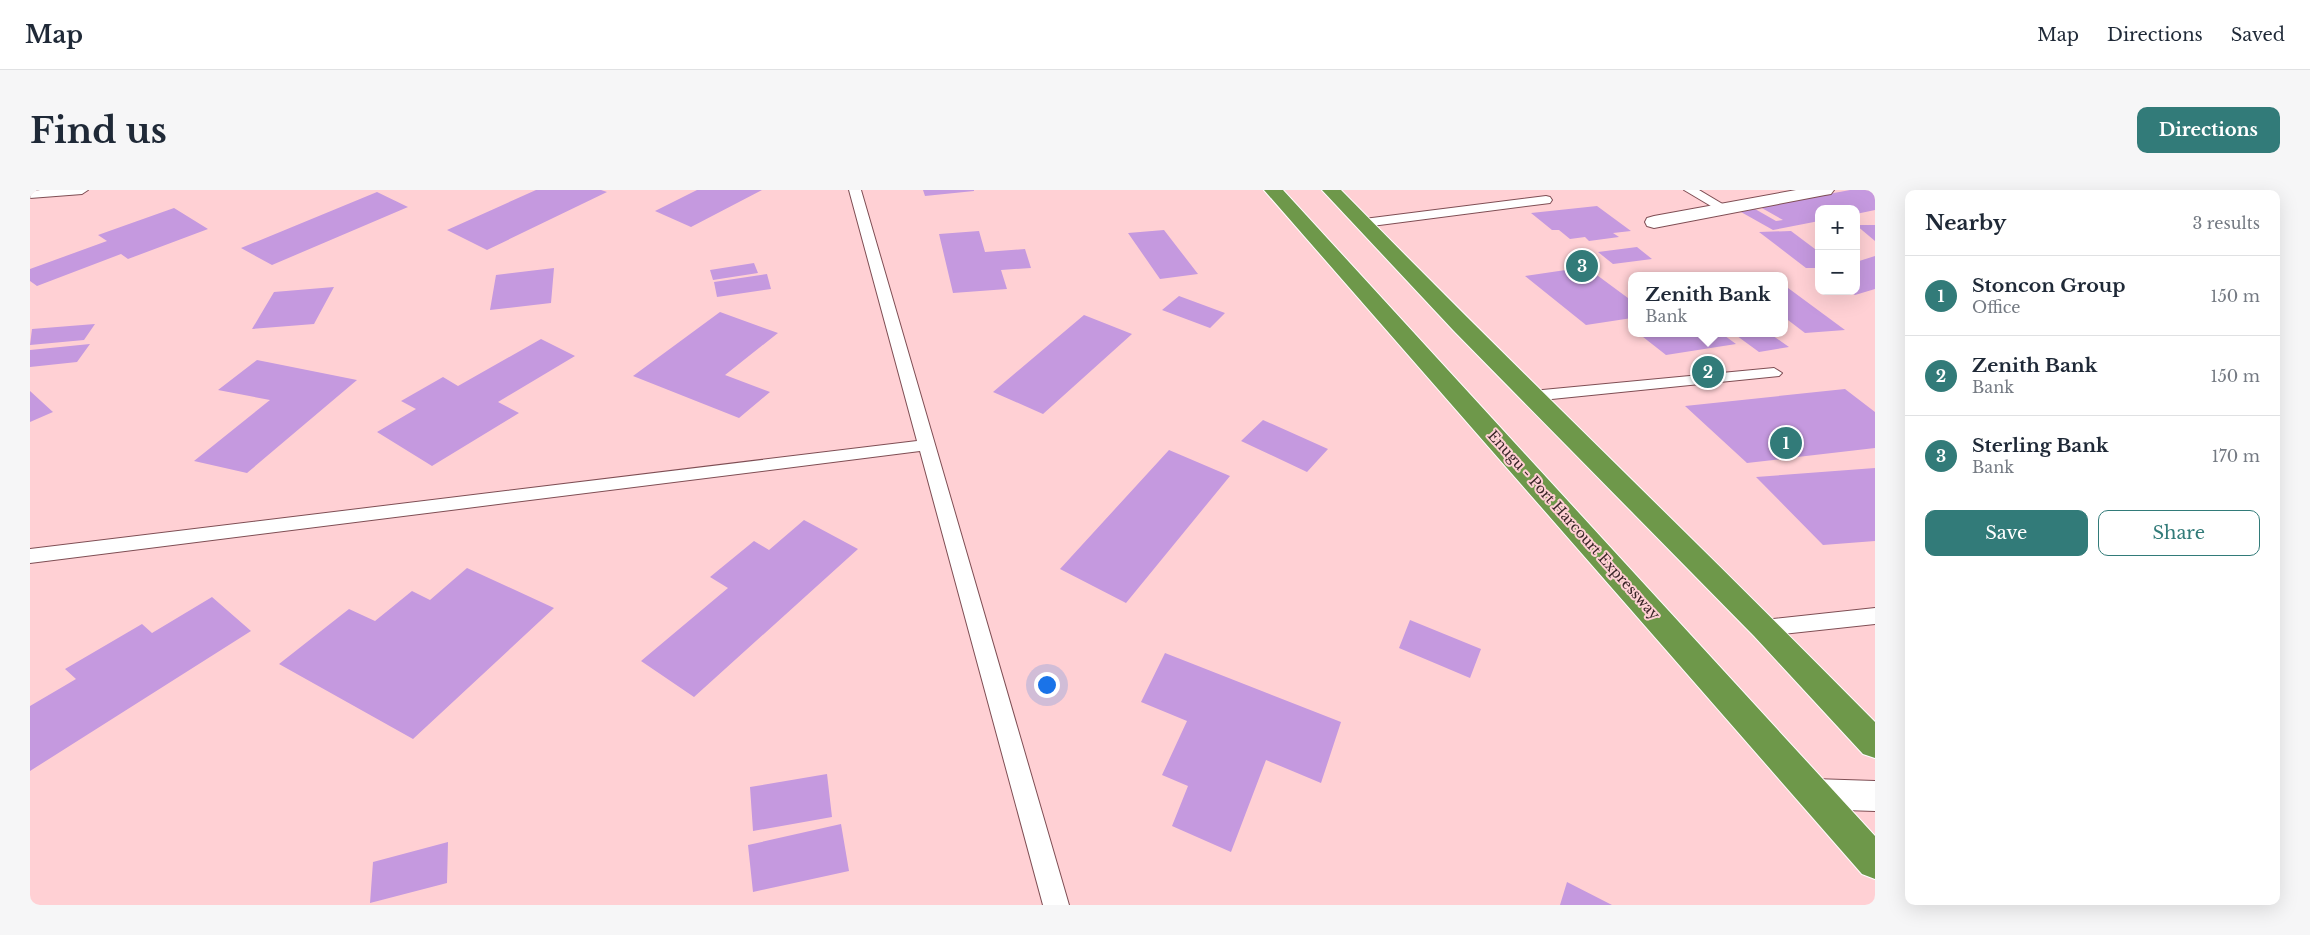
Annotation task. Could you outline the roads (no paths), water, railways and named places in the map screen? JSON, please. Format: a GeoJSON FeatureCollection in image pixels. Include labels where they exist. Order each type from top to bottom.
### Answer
{"type":"FeatureCollection","features":[{"type":"Feature","properties":{"kind":"highway","name":"Enugu - Port Harcourt Expressway"},"geometry":{"type":"LineString","coordinates":[[1273,190],[1875,862]]}},
{"type":"Feature","properties":{"kind":"highway"},"geometry":{"type":"LineString","coordinates":[[1331,190],[1532,396],[1764,628],[1875,744]]}},
{"type":"Feature","properties":{"kind":"street"},"geometry":{"type":"LineString","coordinates":[[1654,222],[1825,190]]}},
{"type":"Feature","properties":{"kind":"street"},"geometry":{"type":"LineString","coordinates":[[1814,794],[1875,796]]}},
{"type":"Feature","properties":{"kind":"lane"},"geometry":{"type":"LineString","coordinates":[[30,194],[82,190]]}},
{"type":"Feature","properties":{"kind":"lane"},"geometry":{"type":"LineString","coordinates":[[855,190],[1056,905]]}},
{"type":"Feature","properties":{"kind":"lane"},"geometry":{"type":"LineString","coordinates":[[1690,190],[1725,209]]}},
{"type":"Feature","properties":{"kind":"lane"},"geometry":{"type":"LineString","coordinates":[[1364,223],[1546,200]]}},
{"type":"Feature","properties":{"kind":"lane"},"geometry":{"type":"LineString","coordinates":[[1532,396],[1774,372]]}},
{"type":"Feature","properties":{"kind":"lane"},"geometry":{"type":"LineString","coordinates":[[30,556],[926,445]]}},
{"type":"Feature","properties":{"kind":"lane"},"geometry":{"type":"LineString","coordinates":[[1764,628],[1875,616]]}},
{"type":"Feature","properties":{"kind":"place","name":"Sterling Bank"},"geometry":{"type":"Point","coordinates":[1582,266]}},
{"type":"Feature","properties":{"kind":"place","name":"Zenith Bank"},"geometry":{"type":"Point","coordinates":[1708,372]}},
{"type":"Feature","properties":{"kind":"place","name":"Stoncon Group"},"geometry":{"type":"Point","coordinates":[1786,443]}}]}
